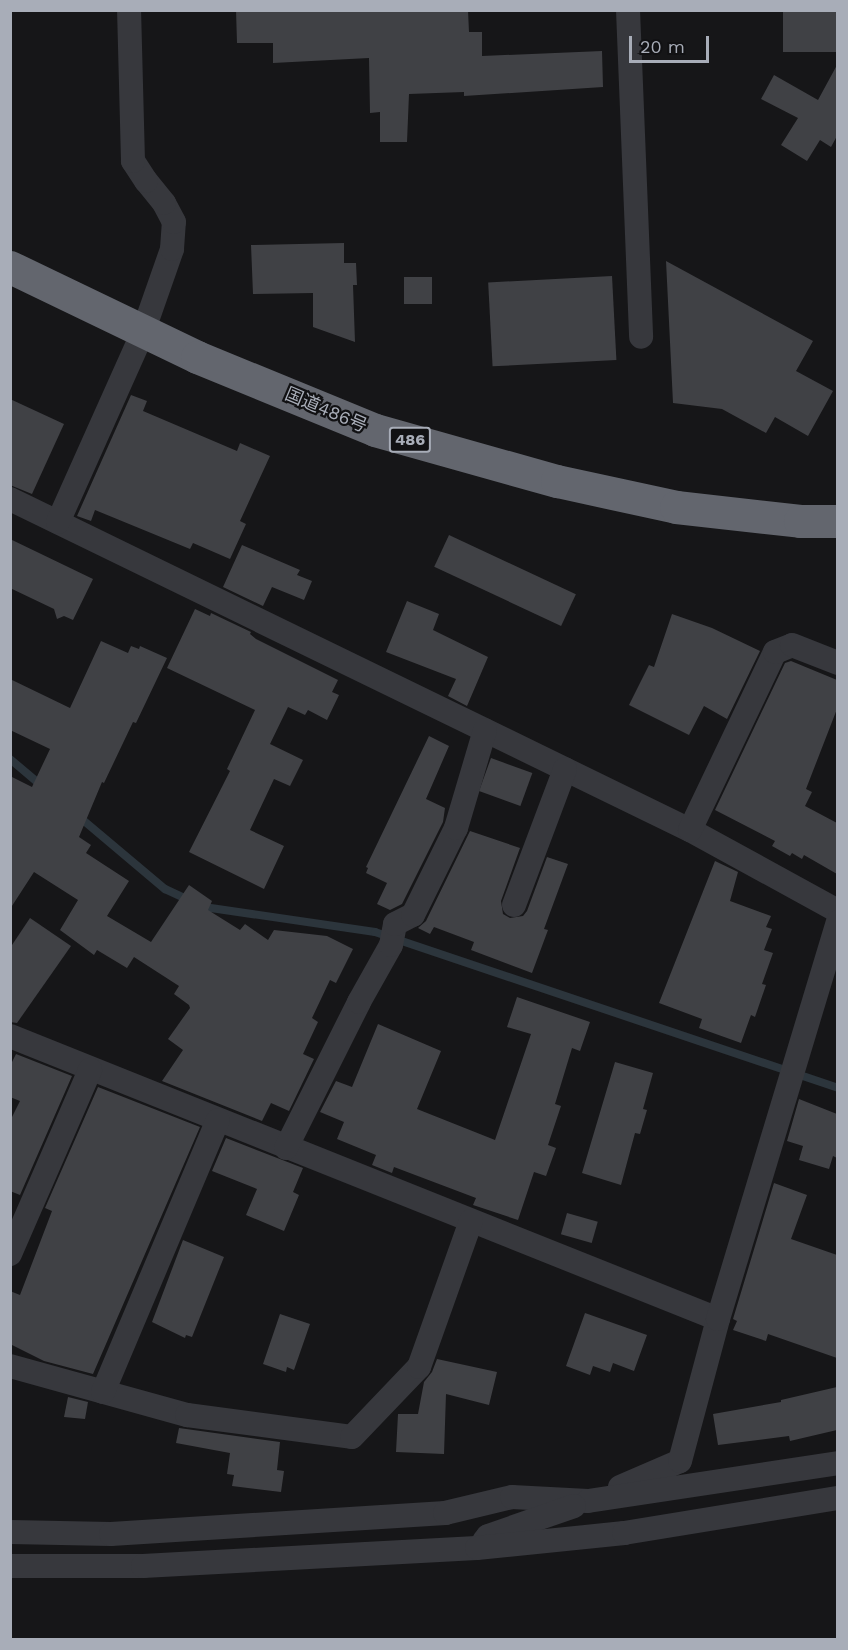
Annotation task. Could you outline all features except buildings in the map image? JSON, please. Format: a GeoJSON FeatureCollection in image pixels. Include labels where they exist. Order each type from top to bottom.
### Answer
{"type":"FeatureCollection","features":[{"type":"Feature","properties":{"kind":"highway","name":"国道486号"},"geometry":{"type":"LineString","coordinates":[[10,267],[143,332],[375,430],[557,481],[676,507],[800,520],[837,521]]}},
{"type":"Feature","properties":{"kind":"street"},"geometry":{"type":"LineString","coordinates":[[58,522],[143,332],[172,249],[174,222],[164,203],[133,160],[129,10]]}},
{"type":"Feature","properties":{"kind":"street"},"geometry":{"type":"LineString","coordinates":[[628,10],[641,337]]}},
{"type":"Feature","properties":{"kind":"street"},"geometry":{"type":"LineString","coordinates":[[10,499],[690,830],[837,912]]}},
{"type":"Feature","properties":{"kind":"street"},"geometry":{"type":"LineString","coordinates":[[690,830],[775,652],[792,645],[837,663]]}},
{"type":"Feature","properties":{"kind":"street"},"geometry":{"type":"LineString","coordinates":[[286,1148],[393,934],[413,915],[456,828],[485,730]]}},
{"type":"Feature","properties":{"kind":"street"},"geometry":{"type":"LineString","coordinates":[[514,905],[565,770]]}},
{"type":"Feature","properties":{"kind":"street"},"geometry":{"type":"LineString","coordinates":[[477,1548],[488,1536],[588,1501],[680,1461],[718,1319],[837,922]]}},
{"type":"Feature","properties":{"kind":"street"},"geometry":{"type":"LineString","coordinates":[[10,1036],[90,1070],[718,1319]]}},
{"type":"Feature","properties":{"kind":"street"},"geometry":{"type":"LineString","coordinates":[[10,1254],[90,1070]]}},
{"type":"Feature","properties":{"kind":"street"},"geometry":{"type":"LineString","coordinates":[[103,1392],[218,1120]]}},
{"type":"Feature","properties":{"kind":"street"},"geometry":{"type":"LineString","coordinates":[[10,1366],[187,1415],[352,1437],[419,1367],[471,1221]]}},
{"type":"Feature","properties":{"kind":"street"},"geometry":{"type":"LineString","coordinates":[[10,1532],[111,1534],[445,1513],[512,1497],[588,1501],[837,1463]]}},
{"type":"Feature","properties":{"kind":"street"},"geometry":{"type":"LineString","coordinates":[[10,1566],[143,1566],[477,1548],[624,1533],[837,1498]]}},
{"type":"Feature","properties":{"kind":"waterway"},"geometry":{"type":"LineString","coordinates":[[10,759],[42,786]]}},
{"type":"Feature","properties":{"kind":"waterway"},"geometry":{"type":"LineString","coordinates":[[77,815],[165,889],[204,907],[375,932],[838,1088]]}}]}
